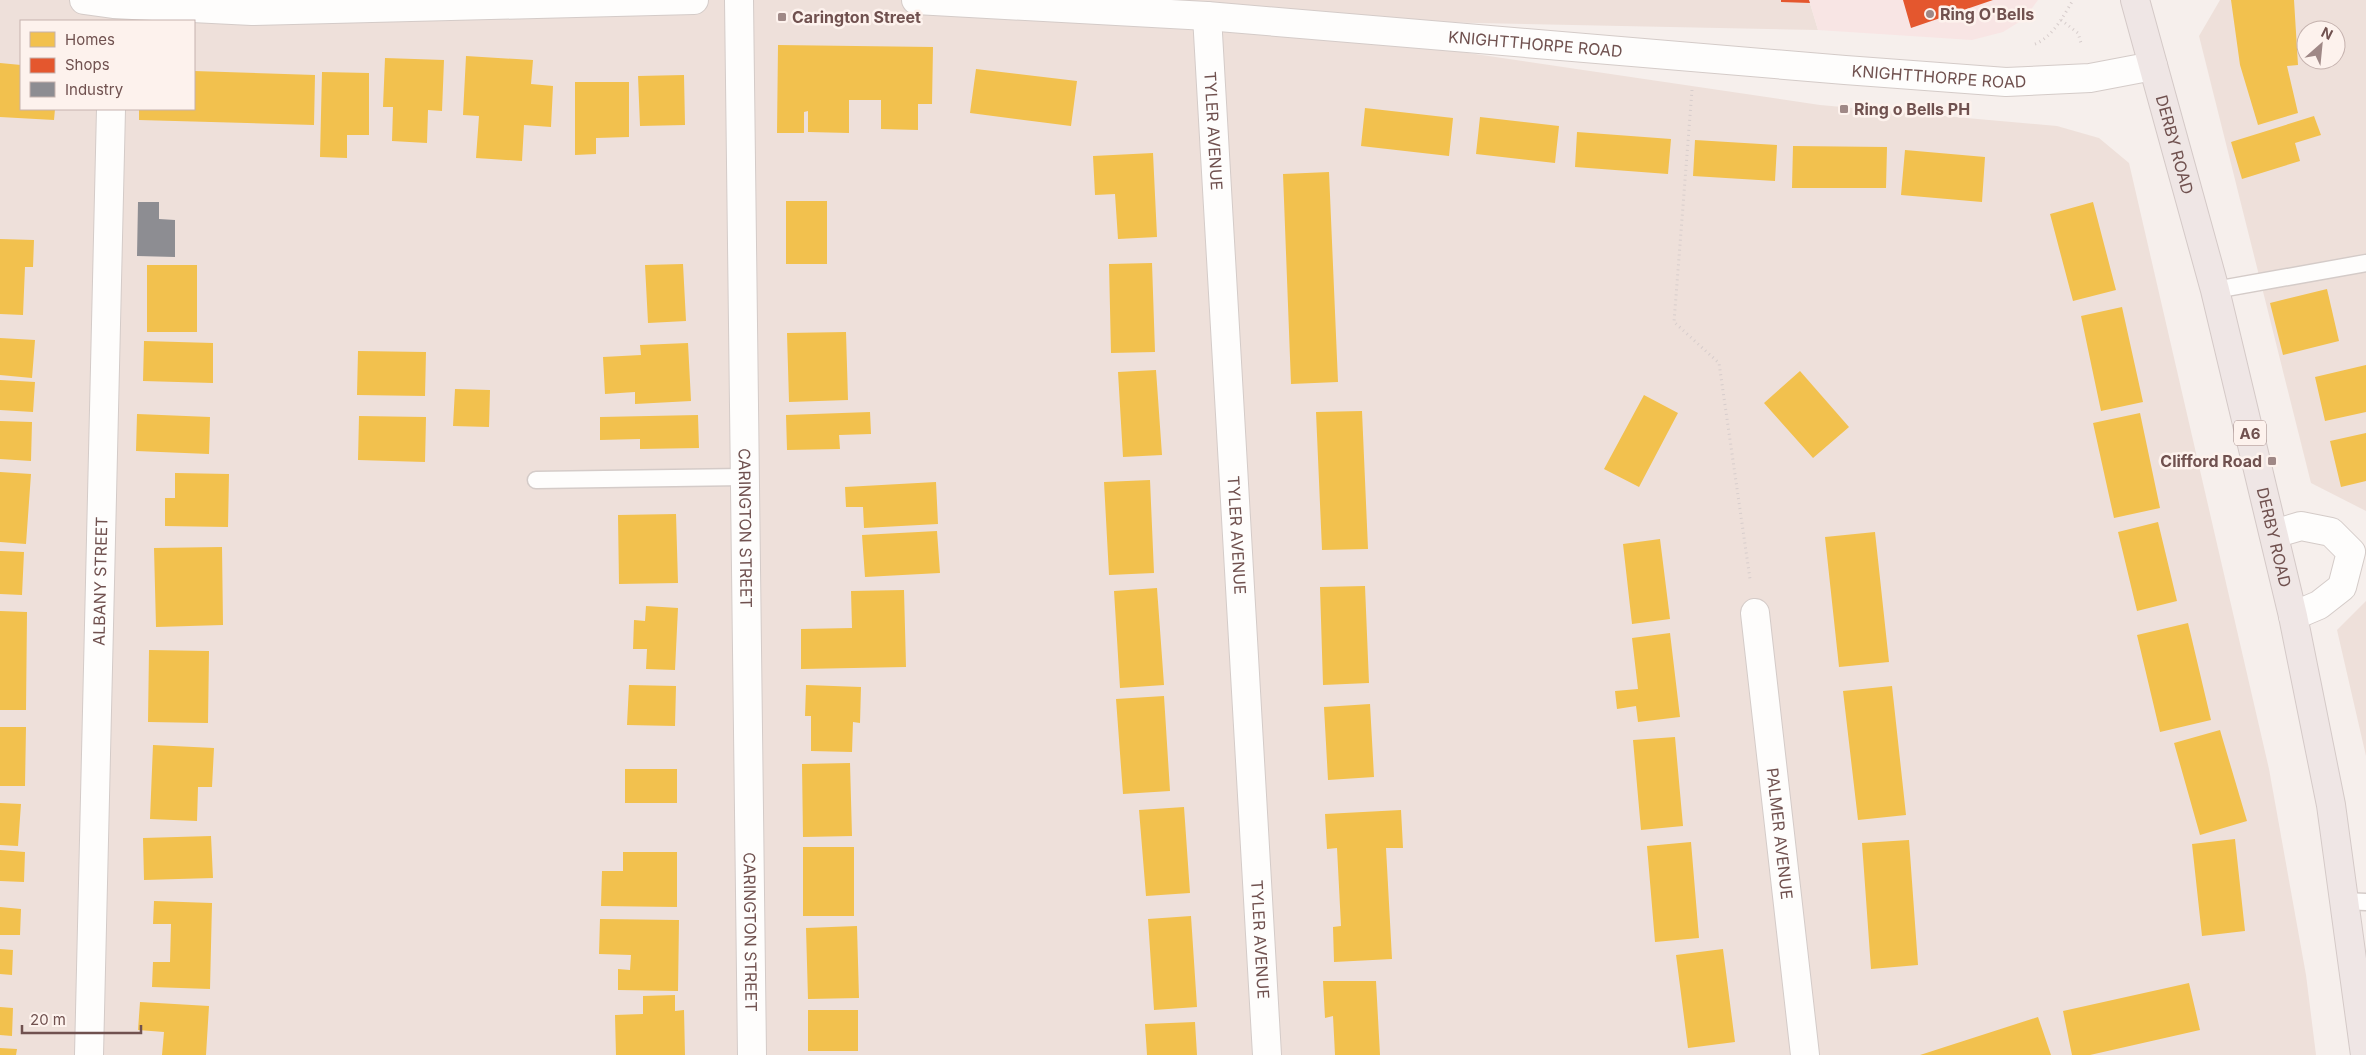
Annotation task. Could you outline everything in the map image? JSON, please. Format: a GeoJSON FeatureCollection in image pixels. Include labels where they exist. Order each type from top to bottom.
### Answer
{"type":"FeatureCollection","features":[{"type":"Feature","properties":{"kind":"highway","name":"DERBY ROAD"},"geometry":{"type":"LineString","coordinates":[[2135,0],[2215,290],[2274,534],[2331,805],[2355,902],[2365,1055]]}},
{"type":"Feature","properties":{"kind":"street"},"geometry":{"type":"LineString","coordinates":[[84,0],[113,13],[694,0]]}},
{"type":"Feature","properties":{"kind":"street","name":"CARINGTON STREET"},"geometry":{"type":"LineString","coordinates":[[740,0],[743,476],[752,1055]]}},
{"type":"Feature","properties":{"kind":"street","name":"KNIGHTTHORPE ROAD"},"geometry":{"type":"LineString","coordinates":[[916,0],[1219,11],[1694,57],[2006,82],[2090,78],[2153,66]]}},
{"type":"Feature","properties":{"kind":"street","name":"TYLER AVENUE"},"geometry":{"type":"LineString","coordinates":[[1219,11],[1267,1055]]}},
{"type":"Feature","properties":{"kind":"street","name":"ALBANY STREET"},"geometry":{"type":"LineString","coordinates":[[89,1055],[111,110]]}},
{"type":"Feature","properties":{"kind":"street"},"geometry":{"type":"LineString","coordinates":[[2274,534],[2301,526],[2331,532],[2359,549],[2342,587],[2319,605],[2292,616]]}},
{"type":"Feature","properties":{"kind":"street","name":"PALMER AVENUE"},"geometry":{"type":"LineString","coordinates":[[1756,613],[1805,1055]]}},
{"type":"Feature","properties":{"kind":"lane"},"geometry":{"type":"LineString","coordinates":[[2215,290],[2366,263]]}},
{"type":"Feature","properties":{"kind":"lane"},"geometry":{"type":"LineString","coordinates":[[536,480],[743,476]]}},
{"type":"Feature","properties":{"kind":"path"},"geometry":{"type":"LineString","coordinates":[[1694,57],[1674,322],[1719,363],[1756,613]]}},
{"type":"Feature","properties":{"kind":"shaded area"},"geometry":{"type":"Polygon","coordinates":[[[0,0],[1809,0],[1818,30],[1231,18],[1820,105],[2057,126],[2099,138],[2129,163],[2269,769],[2306,975],[2316,1055],[0,1055],[0,0]]]}},
{"type":"Feature","properties":{"kind":"shaded area"},"geometry":{"type":"Polygon","coordinates":[[[1809,0],[2038,0],[2024,19],[2003,32],[1972,40],[1818,30],[1809,0]]]}},
{"type":"Feature","properties":{"kind":"shaded area"},"geometry":{"type":"Polygon","coordinates":[[[2220,0],[2366,0],[2366,511],[2311,483],[2199,36],[2220,0]]]}},
{"type":"Feature","properties":{"kind":"shaded area"},"geometry":{"type":"Polygon","coordinates":[[[2366,601],[2366,756],[2337,630],[2366,601]]]}},
{"type":"Feature","properties":{"kind":"building: Homes"},"geometry":{"type":"Polygon","coordinates":[[[2231,0],[2294,0],[2296,65],[2287,66],[2298,113],[2258,125],[2240,65],[2231,0]]]}},
{"type":"Feature","properties":{"kind":"building: Homes"},"geometry":{"type":"Polygon","coordinates":[[[778,45],[933,47],[932,104],[918,104],[918,130],[881,129],[881,100],[849,100],[849,133],[808,132],[808,111],[804,112],[804,133],[777,133],[778,45]]]}},
{"type":"Feature","properties":{"kind":"building: Homes"},"geometry":{"type":"Polygon","coordinates":[[[466,56],[533,60],[531,84],[553,86],[551,127],[524,125],[522,161],[476,158],[479,116],[463,115],[466,56]]]}},
{"type":"Feature","properties":{"kind":"building: Homes"},"geometry":{"type":"Polygon","coordinates":[[[385,58],[444,60],[442,111],[428,110],[427,143],[392,141],[393,107],[383,107],[385,58]]]}},
{"type":"Feature","properties":{"kind":"building: Homes"},"geometry":{"type":"Polygon","coordinates":[[[0,63],[20,65],[20,110],[55,110],[54,120],[0,117],[0,63]]]}},
{"type":"Feature","properties":{"kind":"building: Homes"},"geometry":{"type":"Polygon","coordinates":[[[976,69],[1077,81],[1071,126],[970,113],[976,69]]]}},
{"type":"Feature","properties":{"kind":"building: Homes"},"geometry":{"type":"Polygon","coordinates":[[[195,71],[315,75],[314,125],[139,120],[139,110],[195,110],[195,71]]]}},
{"type":"Feature","properties":{"kind":"building: Homes"},"geometry":{"type":"Polygon","coordinates":[[[322,72],[369,73],[369,135],[347,135],[347,158],[320,157],[322,72]]]}},
{"type":"Feature","properties":{"kind":"building: Homes"},"geometry":{"type":"Polygon","coordinates":[[[684,75],[685,125],[640,126],[638,76],[684,75]]]}},
{"type":"Feature","properties":{"kind":"building: Homes"},"geometry":{"type":"Polygon","coordinates":[[[575,82],[629,82],[629,137],[596,138],[596,154],[575,155],[575,82]]]}},
{"type":"Feature","properties":{"kind":"building: Homes"},"geometry":{"type":"Polygon","coordinates":[[[1365,108],[1453,118],[1449,156],[1361,146],[1365,108]]]}},
{"type":"Feature","properties":{"kind":"building: Homes"},"geometry":{"type":"Polygon","coordinates":[[[2314,116],[2321,135],[2295,143],[2300,161],[2242,179],[2231,142],[2314,116]]]}},
{"type":"Feature","properties":{"kind":"building: Homes"},"geometry":{"type":"Polygon","coordinates":[[[1480,117],[1559,126],[1555,163],[1476,154],[1480,117]]]}},
{"type":"Feature","properties":{"kind":"building: Homes"},"geometry":{"type":"Polygon","coordinates":[[[1577,132],[1671,139],[1668,174],[1575,167],[1577,132]]]}},
{"type":"Feature","properties":{"kind":"building: Homes"},"geometry":{"type":"Polygon","coordinates":[[[1695,140],[1777,145],[1775,181],[1693,176],[1695,140]]]}},
{"type":"Feature","properties":{"kind":"building: Homes"},"geometry":{"type":"Polygon","coordinates":[[[1793,146],[1887,147],[1886,188],[1792,188],[1793,146]]]}},
{"type":"Feature","properties":{"kind":"building: Homes"},"geometry":{"type":"Polygon","coordinates":[[[1905,150],[1985,157],[1982,202],[1901,195],[1905,150]]]}},
{"type":"Feature","properties":{"kind":"building: Homes"},"geometry":{"type":"Polygon","coordinates":[[[1153,153],[1157,237],[1118,239],[1115,194],[1095,195],[1093,156],[1153,153]]]}},
{"type":"Feature","properties":{"kind":"building: Homes"},"geometry":{"type":"Polygon","coordinates":[[[1329,172],[1338,382],[1291,384],[1283,174],[1329,172]]]}},
{"type":"Feature","properties":{"kind":"building: Homes"},"geometry":{"type":"Polygon","coordinates":[[[786,201],[827,201],[827,264],[786,264],[786,201]]]}},
{"type":"Feature","properties":{"kind":"building: Homes"},"geometry":{"type":"Polygon","coordinates":[[[2093,202],[2116,290],[2073,301],[2050,214],[2093,202]]]}},
{"type":"Feature","properties":{"kind":"building: Homes"},"geometry":{"type":"Polygon","coordinates":[[[0,239],[34,240],[33,267],[25,267],[23,315],[0,314],[0,239]]]}},
{"type":"Feature","properties":{"kind":"building: Homes"},"geometry":{"type":"Polygon","coordinates":[[[1152,263],[1155,352],[1111,353],[1109,264],[1152,263]]]}},
{"type":"Feature","properties":{"kind":"building: Homes"},"geometry":{"type":"Polygon","coordinates":[[[683,264],[686,321],[648,323],[645,265],[683,264]]]}},
{"type":"Feature","properties":{"kind":"building: Homes"},"geometry":{"type":"Polygon","coordinates":[[[147,265],[197,265],[197,332],[147,332],[147,265]]]}},
{"type":"Feature","properties":{"kind":"building: Homes"},"geometry":{"type":"Polygon","coordinates":[[[2327,289],[2339,341],[2283,355],[2270,303],[2327,289]]]}},
{"type":"Feature","properties":{"kind":"building: Homes"},"geometry":{"type":"Polygon","coordinates":[[[2122,307],[2143,402],[2101,411],[2081,316],[2122,307]]]}},
{"type":"Feature","properties":{"kind":"building: Homes"},"geometry":{"type":"Polygon","coordinates":[[[846,332],[848,400],[789,402],[787,333],[846,332]]]}},
{"type":"Feature","properties":{"kind":"building: Homes"},"geometry":{"type":"Polygon","coordinates":[[[0,338],[35,340],[32,378],[0,375],[0,338]]]}},
{"type":"Feature","properties":{"kind":"building: Homes"},"geometry":{"type":"Polygon","coordinates":[[[144,341],[213,343],[213,383],[143,381],[144,341]]]}},
{"type":"Feature","properties":{"kind":"building: Homes"},"geometry":{"type":"Polygon","coordinates":[[[688,343],[691,401],[635,404],[635,392],[605,394],[603,357],[641,355],[640,345],[688,343]]]}},
{"type":"Feature","properties":{"kind":"building: Homes"},"geometry":{"type":"Polygon","coordinates":[[[358,351],[426,352],[425,396],[357,395],[358,351]]]}},
{"type":"Feature","properties":{"kind":"building: Homes"},"geometry":{"type":"Polygon","coordinates":[[[2366,365],[2366,412],[2325,421],[2315,377],[2366,365]]]}},
{"type":"Feature","properties":{"kind":"building: Homes"},"geometry":{"type":"Polygon","coordinates":[[[1156,370],[1162,455],[1123,457],[1118,372],[1156,370]]]}},
{"type":"Feature","properties":{"kind":"building: Homes"},"geometry":{"type":"Polygon","coordinates":[[[1800,371],[1849,427],[1813,458],[1764,403],[1800,371]]]}},
{"type":"Feature","properties":{"kind":"building: Homes"},"geometry":{"type":"Polygon","coordinates":[[[0,380],[35,382],[33,412],[0,410],[0,380]]]}},
{"type":"Feature","properties":{"kind":"building: Homes"},"geometry":{"type":"Polygon","coordinates":[[[455,389],[490,390],[489,427],[453,426],[455,389]]]}},
{"type":"Feature","properties":{"kind":"building: Homes"},"geometry":{"type":"Polygon","coordinates":[[[1644,395],[1678,413],[1639,487],[1604,469],[1644,395]]]}},
{"type":"Feature","properties":{"kind":"building: Homes"},"geometry":{"type":"Polygon","coordinates":[[[1362,411],[1368,549],[1322,550],[1316,412],[1362,411]]]}},
{"type":"Feature","properties":{"kind":"building: Homes"},"geometry":{"type":"Polygon","coordinates":[[[870,412],[871,434],[839,435],[840,449],[787,450],[786,415],[870,412]]]}},
{"type":"Feature","properties":{"kind":"building: Homes"},"geometry":{"type":"Polygon","coordinates":[[[2140,413],[2160,508],[2114,518],[2093,423],[2140,413]]]}},
{"type":"Feature","properties":{"kind":"building: Homes"},"geometry":{"type":"Polygon","coordinates":[[[137,414],[210,417],[209,454],[136,451],[137,414]]]}},
{"type":"Feature","properties":{"kind":"building: Homes"},"geometry":{"type":"Polygon","coordinates":[[[698,415],[699,448],[640,449],[640,439],[600,440],[600,417],[698,415]]]}},
{"type":"Feature","properties":{"kind":"building: Homes"},"geometry":{"type":"Polygon","coordinates":[[[359,416],[426,417],[425,462],[358,460],[359,416]]]}},
{"type":"Feature","properties":{"kind":"building: Homes"},"geometry":{"type":"Polygon","coordinates":[[[0,421],[32,422],[31,461],[0,459],[0,421]]]}},
{"type":"Feature","properties":{"kind":"building: Homes"},"geometry":{"type":"Polygon","coordinates":[[[2366,433],[2366,481],[2341,487],[2330,441],[2366,433]]]}},
{"type":"Feature","properties":{"kind":"building: Homes"},"geometry":{"type":"Polygon","coordinates":[[[0,472],[31,474],[26,544],[0,542],[0,472]]]}},
{"type":"Feature","properties":{"kind":"building: Homes"},"geometry":{"type":"Polygon","coordinates":[[[175,473],[229,474],[228,527],[165,526],[165,498],[175,498],[175,473]]]}},
{"type":"Feature","properties":{"kind":"building: Homes"},"geometry":{"type":"Polygon","coordinates":[[[1150,480],[1154,573],[1109,575],[1104,482],[1150,480]]]}},
{"type":"Feature","properties":{"kind":"building: Homes"},"geometry":{"type":"Polygon","coordinates":[[[936,482],[938,524],[864,528],[863,507],[846,507],[845,487],[936,482]]]}},
{"type":"Feature","properties":{"kind":"building: Homes"},"geometry":{"type":"Polygon","coordinates":[[[676,514],[678,583],[619,584],[618,515],[676,514]]]}},
{"type":"Feature","properties":{"kind":"building: Homes"},"geometry":{"type":"Polygon","coordinates":[[[2158,522],[2177,601],[2137,611],[2118,532],[2158,522]]]}},
{"type":"Feature","properties":{"kind":"building: Homes"},"geometry":{"type":"Polygon","coordinates":[[[937,531],[940,573],[865,577],[862,535],[937,531]]]}},
{"type":"Feature","properties":{"kind":"building: Homes"},"geometry":{"type":"Polygon","coordinates":[[[1875,532],[1889,662],[1839,667],[1825,537],[1875,532]]]}},
{"type":"Feature","properties":{"kind":"building: Homes"},"geometry":{"type":"Polygon","coordinates":[[[1660,539],[1670,619],[1632,624],[1623,544],[1660,539]]]}},
{"type":"Feature","properties":{"kind":"building: Homes"},"geometry":{"type":"Polygon","coordinates":[[[222,547],[223,625],[156,627],[154,548],[222,547]]]}},
{"type":"Feature","properties":{"kind":"building: Homes"},"geometry":{"type":"Polygon","coordinates":[[[0,551],[24,552],[22,595],[0,594],[0,551]]]}},
{"type":"Feature","properties":{"kind":"building: Homes"},"geometry":{"type":"Polygon","coordinates":[[[1365,586],[1369,683],[1323,685],[1320,587],[1365,586]]]}},
{"type":"Feature","properties":{"kind":"building: Homes"},"geometry":{"type":"Polygon","coordinates":[[[1157,588],[1164,685],[1120,688],[1114,591],[1157,588]]]}},
{"type":"Feature","properties":{"kind":"building: Homes"},"geometry":{"type":"Polygon","coordinates":[[[904,590],[906,667],[801,669],[801,629],[852,628],[851,591],[904,590]]]}},
{"type":"Feature","properties":{"kind":"building: Homes"},"geometry":{"type":"Polygon","coordinates":[[[646,606],[678,608],[675,670],[646,669],[647,649],[633,649],[634,620],[645,621],[646,606]]]}},
{"type":"Feature","properties":{"kind":"building: Homes"},"geometry":{"type":"Polygon","coordinates":[[[0,611],[27,612],[26,710],[0,710],[0,611]]]}},
{"type":"Feature","properties":{"kind":"building: Homes"},"geometry":{"type":"Polygon","coordinates":[[[2188,623],[2211,720],[2160,732],[2137,635],[2188,623]]]}},
{"type":"Feature","properties":{"kind":"building: Homes"},"geometry":{"type":"Polygon","coordinates":[[[1670,633],[1680,717],[1638,722],[1636,706],[1617,709],[1615,691],[1638,689],[1632,638],[1670,633]]]}},
{"type":"Feature","properties":{"kind":"building: Homes"},"geometry":{"type":"Polygon","coordinates":[[[149,650],[209,651],[208,723],[148,722],[149,650]]]}},
{"type":"Feature","properties":{"kind":"building: Homes"},"geometry":{"type":"Polygon","coordinates":[[[629,685],[676,686],[675,726],[627,725],[629,685]]]}},
{"type":"Feature","properties":{"kind":"building: Homes"},"geometry":{"type":"Polygon","coordinates":[[[806,685],[861,687],[860,723],[853,722],[852,752],[811,751],[811,716],[805,716],[806,685]]]}},
{"type":"Feature","properties":{"kind":"building: Homes"},"geometry":{"type":"Polygon","coordinates":[[[1892,686],[1906,815],[1858,820],[1843,691],[1892,686]]]}},
{"type":"Feature","properties":{"kind":"building: Homes"},"geometry":{"type":"Polygon","coordinates":[[[1164,696],[1170,791],[1123,794],[1116,699],[1164,696]]]}},
{"type":"Feature","properties":{"kind":"building: Homes"},"geometry":{"type":"Polygon","coordinates":[[[1370,704],[1374,777],[1328,780],[1324,707],[1370,704]]]}},
{"type":"Feature","properties":{"kind":"building: Homes"},"geometry":{"type":"Polygon","coordinates":[[[0,727],[26,727],[25,786],[0,786],[0,727]]]}},
{"type":"Feature","properties":{"kind":"building: Homes"},"geometry":{"type":"Polygon","coordinates":[[[2220,730],[2247,821],[2200,835],[2174,743],[2220,730]]]}},
{"type":"Feature","properties":{"kind":"building: Homes"},"geometry":{"type":"Polygon","coordinates":[[[1675,737],[1683,826],[1641,830],[1633,740],[1675,737]]]}},
{"type":"Feature","properties":{"kind":"building: Homes"},"geometry":{"type":"Polygon","coordinates":[[[153,745],[214,748],[212,787],[198,787],[197,821],[150,819],[153,745]]]}},
{"type":"Feature","properties":{"kind":"building: Homes"},"geometry":{"type":"Polygon","coordinates":[[[850,763],[852,836],[803,837],[802,764],[850,763]]]}},
{"type":"Feature","properties":{"kind":"building: Homes"},"geometry":{"type":"Polygon","coordinates":[[[625,769],[677,769],[677,803],[625,803],[625,769]]]}},
{"type":"Feature","properties":{"kind":"building: Homes"},"geometry":{"type":"Polygon","coordinates":[[[0,803],[21,804],[18,846],[0,845],[0,803]]]}},
{"type":"Feature","properties":{"kind":"building: Homes"},"geometry":{"type":"Polygon","coordinates":[[[1184,807],[1190,893],[1146,896],[1139,810],[1184,807]]]}},
{"type":"Feature","properties":{"kind":"building: Homes"},"geometry":{"type":"Polygon","coordinates":[[[1401,810],[1403,848],[1386,848],[1392,959],[1334,962],[1333,927],[1341,926],[1337,848],[1327,849],[1325,814],[1401,810]]]}},
{"type":"Feature","properties":{"kind":"building: Homes"},"geometry":{"type":"Polygon","coordinates":[[[211,836],[213,878],[144,880],[143,838],[211,836]]]}},
{"type":"Feature","properties":{"kind":"building: Homes"},"geometry":{"type":"Polygon","coordinates":[[[2235,839],[2245,931],[2202,936],[2192,844],[2235,839]]]}},
{"type":"Feature","properties":{"kind":"building: Homes"},"geometry":{"type":"Polygon","coordinates":[[[1909,840],[1918,965],[1871,969],[1862,843],[1909,840]]]}},
{"type":"Feature","properties":{"kind":"building: Homes"},"geometry":{"type":"Polygon","coordinates":[[[1691,842],[1699,938],[1655,942],[1647,846],[1691,842]]]}},
{"type":"Feature","properties":{"kind":"building: Homes"},"geometry":{"type":"Polygon","coordinates":[[[803,847],[854,847],[854,916],[803,916],[803,847]]]}},
{"type":"Feature","properties":{"kind":"building: Homes"},"geometry":{"type":"Polygon","coordinates":[[[0,850],[25,852],[24,882],[0,881],[0,850]]]}},
{"type":"Feature","properties":{"kind":"building: Homes"},"geometry":{"type":"Polygon","coordinates":[[[623,852],[677,852],[677,907],[601,906],[602,871],[623,871],[623,852]]]}},
{"type":"Feature","properties":{"kind":"building: Homes"},"geometry":{"type":"Polygon","coordinates":[[[154,901],[212,903],[210,989],[152,987],[153,962],[170,962],[171,924],[153,924],[154,901]]]}},
{"type":"Feature","properties":{"kind":"building: Homes"},"geometry":{"type":"Polygon","coordinates":[[[0,907],[21,909],[20,935],[0,935],[0,907]]]}},
{"type":"Feature","properties":{"kind":"building: Homes"},"geometry":{"type":"Polygon","coordinates":[[[1191,916],[1197,1007],[1154,1010],[1148,919],[1191,916]]]}},
{"type":"Feature","properties":{"kind":"building: Homes"},"geometry":{"type":"Polygon","coordinates":[[[600,919],[679,920],[678,991],[618,990],[618,969],[630,970],[631,955],[599,954],[600,919]]]}},
{"type":"Feature","properties":{"kind":"building: Homes"},"geometry":{"type":"Polygon","coordinates":[[[857,926],[859,998],[808,999],[806,928],[857,926]]]}},
{"type":"Feature","properties":{"kind":"building: Homes"},"geometry":{"type":"Polygon","coordinates":[[[0,949],[13,950],[12,975],[0,974],[0,949]]]}},
{"type":"Feature","properties":{"kind":"building: Homes"},"geometry":{"type":"Polygon","coordinates":[[[1723,949],[1735,1042],[1688,1048],[1676,955],[1723,949]]]}},
{"type":"Feature","properties":{"kind":"building: Homes"},"geometry":{"type":"Polygon","coordinates":[[[1323,981],[1376,981],[1380,1055],[1335,1055],[1333,1016],[1325,1018],[1323,981]]]}},
{"type":"Feature","properties":{"kind":"building: Homes"},"geometry":{"type":"Polygon","coordinates":[[[2189,983],[2200,1030],[2090,1055],[2072,1055],[2063,1011],[2189,983]]]}},
{"type":"Feature","properties":{"kind":"building: Homes"},"geometry":{"type":"Polygon","coordinates":[[[675,995],[675,1011],[684,1010],[685,1055],[616,1055],[615,1015],[643,1014],[643,996],[675,995]]]}},
{"type":"Feature","properties":{"kind":"building: Homes"},"geometry":{"type":"Polygon","coordinates":[[[140,1002],[209,1006],[206,1055],[162,1055],[164,1032],[138,1030],[140,1002]]]}},
{"type":"Feature","properties":{"kind":"building: Homes"},"geometry":{"type":"Polygon","coordinates":[[[0,1007],[13,1008],[12,1036],[0,1035],[0,1007]]]}},
{"type":"Feature","properties":{"kind":"building: Homes"},"geometry":{"type":"Polygon","coordinates":[[[808,1010],[858,1010],[858,1051],[808,1051],[808,1010]]]}},
{"type":"Feature","properties":{"kind":"building: Homes"},"geometry":{"type":"Polygon","coordinates":[[[2038,1017],[2051,1055],[1920,1055],[2038,1017]]]}},
{"type":"Feature","properties":{"kind":"building: Homes"},"geometry":{"type":"Polygon","coordinates":[[[1195,1022],[1197,1055],[1147,1055],[1145,1024],[1195,1022]]]}},
{"type":"Feature","properties":{"kind":"building: Homes"},"geometry":{"type":"Polygon","coordinates":[[[0,1048],[17,1049],[16,1055],[0,1055],[0,1048]]]}},
{"type":"Feature","properties":{"kind":"building: Shops"},"geometry":{"type":"Polygon","coordinates":[[[1781,0],[1809,0],[1810,3],[1781,2],[1781,0]]]}},
{"type":"Feature","properties":{"kind":"building: Shops","name":"Ring O'Bells"},"geometry":{"type":"Polygon","coordinates":[[[1903,0],[1993,0],[1911,28],[1903,0]]]}},
{"type":"Feature","properties":{"kind":"building: Industry"},"geometry":{"type":"Polygon","coordinates":[[[138,202],[159,202],[159,219],[175,220],[175,257],[137,256],[138,202]]]}},
{"type":"Feature","properties":{"kind":"place","name":"Ring O'Bells"},"geometry":{"type":"Point","coordinates":[1930,14]}},
{"type":"Feature","properties":{"kind":"place","name":"Carington Street"},"geometry":{"type":"Point","coordinates":[782,17]}},
{"type":"Feature","properties":{"kind":"place","name":"Ring o Bells PH"},"geometry":{"type":"Point","coordinates":[1844,109]}},
{"type":"Feature","properties":{"kind":"place","name":"Clifford Road"},"geometry":{"type":"Point","coordinates":[2272,461]}}]}
